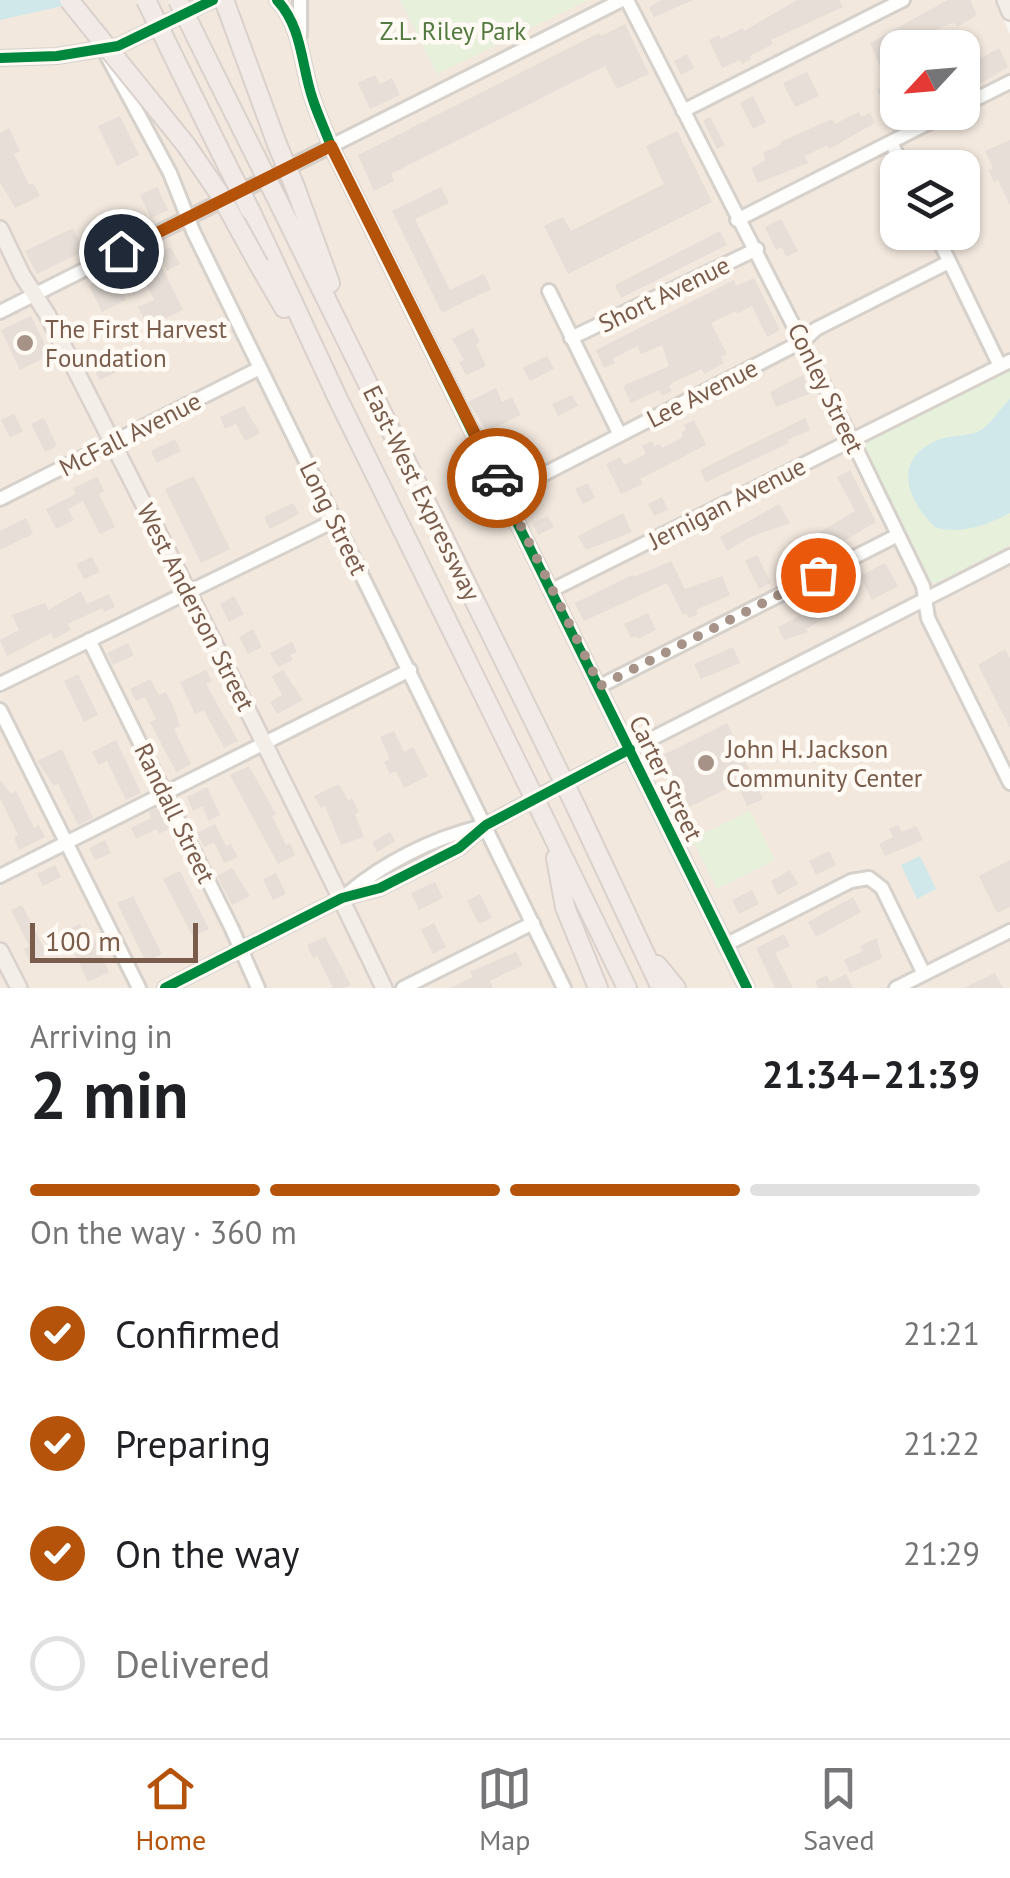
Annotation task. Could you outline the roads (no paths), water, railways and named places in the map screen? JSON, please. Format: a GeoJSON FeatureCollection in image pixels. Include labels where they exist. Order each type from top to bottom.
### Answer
{"type":"FeatureCollection","features":[{"type":"Feature","properties":{"kind":"highway"},"geometry":{"type":"LineString","coordinates":[[69,0],[221,196],[338,399]]}},
{"type":"Feature","properties":{"kind":"highway","name":"East-West Expressway"},"geometry":{"type":"LineString","coordinates":[[146,0],[627,988]]}},
{"type":"Feature","properties":{"kind":"highway","name":"East-West Expressway"},"geometry":{"type":"LineString","coordinates":[[178,0],[662,988]]}},
{"type":"Feature","properties":{"kind":"highway"},"geometry":{"type":"LineString","coordinates":[[227,8],[352,350]]}},
{"type":"Feature","properties":{"kind":"highway"},"geometry":{"type":"LineString","coordinates":[[548,828],[566,907],[598,988]]}},
{"type":"Feature","properties":{"kind":"highway"},"geometry":{"type":"LineString","coordinates":[[640,946],[676,988]]}},
{"type":"Feature","properties":{"kind":"main road"},"geometry":{"type":"LineString","coordinates":[[1004,0],[1010,12]]}},
{"type":"Feature","properties":{"kind":"main road","name":"West Anderson Street"},"geometry":{"type":"LineString","coordinates":[[0,229],[266,743],[384,988]]}},
{"type":"Feature","properties":{"kind":"main road"},"geometry":{"type":"LineString","coordinates":[[0,951],[18,988]]}},
{"type":"Feature","properties":{"kind":"street"},"geometry":{"type":"LineString","coordinates":[[0,58],[103,50],[138,38],[213,0]]}},
{"type":"Feature","properties":{"kind":"street","name":"Carter Street"},"geometry":{"type":"LineString","coordinates":[[277,0],[286,10],[300,42],[312,98],[331,146],[746,988]]}},
{"type":"Feature","properties":{"kind":"street","name":"Carter Street"},"geometry":{"type":"LineString","coordinates":[[300,0],[300,42]]}},
{"type":"Feature","properties":{"kind":"street"},"geometry":{"type":"LineString","coordinates":[[0,312],[624,0]]}},
{"type":"Feature","properties":{"kind":"street","name":"Conley Street"},"geometry":{"type":"LineString","coordinates":[[624,0],[852,440],[923,586],[928,618],[1010,783]]}},
{"type":"Feature","properties":{"kind":"street"},"geometry":{"type":"LineString","coordinates":[[683,111],[903,0]]}},
{"type":"Feature","properties":{"kind":"street","name":"Long Street"},"geometry":{"type":"LineString","coordinates":[[103,50],[170,173],[260,368],[564,988]]}},
{"type":"Feature","properties":{"kind":"street"},"geometry":{"type":"LineString","coordinates":[[980,97],[1010,82]]}},
{"type":"Feature","properties":{"kind":"street","name":"Short Avenue"},"geometry":{"type":"LineString","coordinates":[[737,220],[915,130]]}},
{"type":"Feature","properties":{"kind":"street"},"geometry":{"type":"LineString","coordinates":[[891,142],[895,150]]}},
{"type":"Feature","properties":{"kind":"street","name":"Short Avenue"},"geometry":{"type":"LineString","coordinates":[[572,338],[756,249]]}},
{"type":"Feature","properties":{"kind":"street"},"geometry":{"type":"LineString","coordinates":[[944,250],[1005,364]]}},
{"type":"Feature","properties":{"kind":"street","name":"Lee Avenue"},"geometry":{"type":"LineString","coordinates":[[505,494],[803,341],[816,328],[950,262]]}},
{"type":"Feature","properties":{"kind":"street"},"geometry":{"type":"LineString","coordinates":[[549,291],[620,435]]}},
{"type":"Feature","properties":{"kind":"street","name":"Jernigan Avenue"},"geometry":{"type":"LineString","coordinates":[[552,590],[1005,364]]}},
{"type":"Feature","properties":{"kind":"street","name":"McFall Avenue"},"geometry":{"type":"LineString","coordinates":[[0,499],[260,368]]}},
{"type":"Feature","properties":{"kind":"street"},"geometry":{"type":"LineString","coordinates":[[0,684],[334,521]]}},
{"type":"Feature","properties":{"kind":"street"},"geometry":{"type":"LineString","coordinates":[[600,686],[898,535]]}},
{"type":"Feature","properties":{"kind":"street"},"geometry":{"type":"LineString","coordinates":[[165,988],[342,898],[372,873],[452,834],[486,825],[1010,556]]}},
{"type":"Feature","properties":{"kind":"street","name":"Randall Street"},"geometry":{"type":"LineString","coordinates":[[88,640],[258,988]]}},
{"type":"Feature","properties":{"kind":"street"},"geometry":{"type":"LineString","coordinates":[[0,876],[410,670]]}},
{"type":"Feature","properties":{"kind":"street"},"geometry":{"type":"LineString","coordinates":[[0,710],[139,988]]}},
{"type":"Feature","properties":{"kind":"street"},"geometry":{"type":"LineString","coordinates":[[725,945],[851,881],[869,878],[882,888],[924,974]]}},
{"type":"Feature","properties":{"kind":"street"},"geometry":{"type":"LineString","coordinates":[[403,988],[533,923]]}},
{"type":"Feature","properties":{"kind":"street"},"geometry":{"type":"LineString","coordinates":[[896,988],[1010,931]]}},
{"type":"Feature","properties":{"kind":"water"},"geometry":{"type":"Polygon","coordinates":[[[0,0],[70,0],[67,5],[0,20],[0,0]]]}},
{"type":"Feature","properties":{"kind":"water"},"geometry":{"type":"Polygon","coordinates":[[[1010,399],[1010,513],[974,528],[935,527],[911,492],[909,468],[914,458],[938,440],[979,431],[1010,399]]]}},
{"type":"Feature","properties":{"kind":"water"},"geometry":{"type":"Polygon","coordinates":[[[920,856],[936,889],[917,899],[901,865],[920,856]]]}},
{"type":"Feature","properties":{"kind":"place","name":"The First Harvest Foundation"},"geometry":{"type":"Point","coordinates":[25,343]}},
{"type":"Feature","properties":{"kind":"place","name":"John H. Jackson Community Center"},"geometry":{"type":"Point","coordinates":[706,763]}},
{"type":"Feature","properties":{"kind":"park label","name":"Z.L. Riley Park"},"geometry":{"type":"Point","coordinates":[453,31]}}]}
